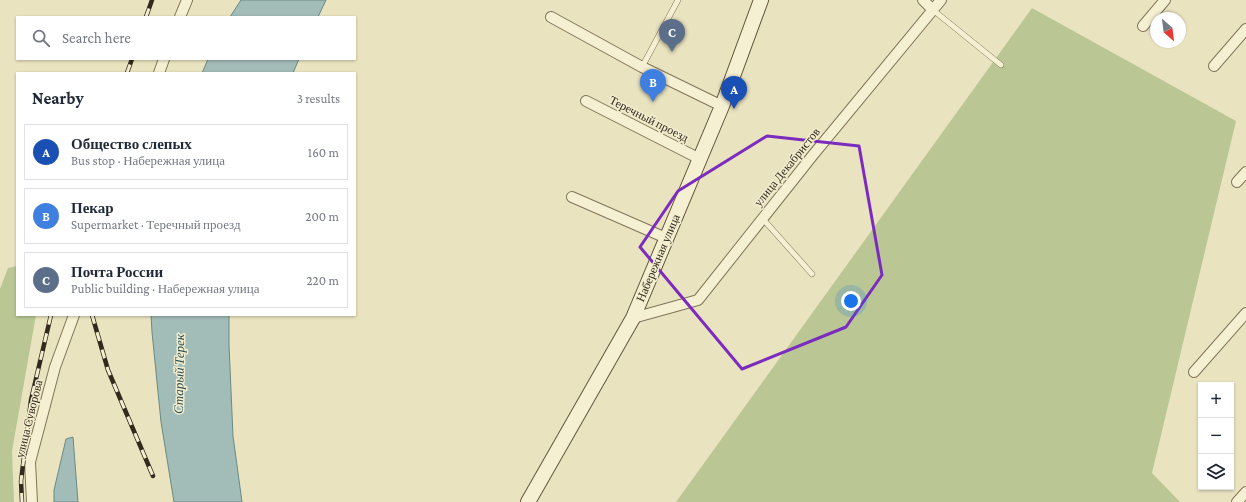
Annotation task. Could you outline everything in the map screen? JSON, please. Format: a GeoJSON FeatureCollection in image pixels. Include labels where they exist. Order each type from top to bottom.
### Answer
{"type":"FeatureCollection","features":[{"type":"Feature","properties":{"kind":"main road","name":"Набережная улица"},"geometry":{"type":"LineString","coordinates":[[528,502],[633,318],[722,106],[761,0]]}},
{"type":"Feature","properties":{"kind":"street"},"geometry":{"type":"LineString","coordinates":[[180,16],[187,0]]}},
{"type":"Feature","properties":{"kind":"street"},"geometry":{"type":"LineString","coordinates":[[923,0],[933,10]]}},
{"type":"Feature","properties":{"kind":"street","name":"улица Декабристов"},"geometry":{"type":"LineString","coordinates":[[633,318],[698,300],[813,155],[941,0]]}},
{"type":"Feature","properties":{"kind":"street"},"geometry":{"type":"LineString","coordinates":[[1143,26],[1165,0]]}},
{"type":"Feature","properties":{"kind":"street"},"geometry":{"type":"LineString","coordinates":[[552,17],[642,67],[722,106]]}},
{"type":"Feature","properties":{"kind":"street"},"geometry":{"type":"LineString","coordinates":[[1214,66],[1246,29]]}},
{"type":"Feature","properties":{"kind":"street"},"geometry":{"type":"LineString","coordinates":[[158,72],[164,60]]}},
{"type":"Feature","properties":{"kind":"street","name":"Теречный проезд"},"geometry":{"type":"LineString","coordinates":[[586,101],[700,159]]}},
{"type":"Feature","properties":{"kind":"street"},"geometry":{"type":"LineString","coordinates":[[1237,182],[1246,172]]}},
{"type":"Feature","properties":{"kind":"street"},"geometry":{"type":"LineString","coordinates":[[572,197],[666,238]]}},
{"type":"Feature","properties":{"kind":"street"},"geometry":{"type":"LineString","coordinates":[[1194,372],[1246,313]]}},
{"type":"Feature","properties":{"kind":"street","name":"улица Суворова"},"geometry":{"type":"LineString","coordinates":[[32,502],[30,462],[55,367],[74,316]]}},
{"type":"Feature","properties":{"kind":"street"},"geometry":{"type":"LineString","coordinates":[[1237,502],[1246,492]]}},
{"type":"Feature","properties":{"kind":"lane"},"geometry":{"type":"LineString","coordinates":[[642,67],[678,0]]}},
{"type":"Feature","properties":{"kind":"lane"},"geometry":{"type":"LineString","coordinates":[[933,10],[1001,65]]}},
{"type":"Feature","properties":{"kind":"lane"},"geometry":{"type":"LineString","coordinates":[[762,218],[812,274]]}},
{"type":"Feature","properties":{"kind":"highlighted area"},"geometry":{"type":"Polygon","coordinates":[[[767,136],[859,146],[882,275],[846,327],[742,369],[640,247],[678,191],[767,136]]]}},
{"type":"Feature","properties":{"kind":"green space"},"geometry":{"type":"Polygon","coordinates":[[[1032,8],[1236,121],[1152,473],[1180,502],[676,502],[1032,8]]]}},
{"type":"Feature","properties":{"kind":"green space"},"geometry":{"type":"Polygon","coordinates":[[[16,266],[16,316],[36,316],[12,451],[14,502],[0,502],[0,289],[8,268],[16,266]]]}},
{"type":"Feature","properties":{"kind":"water"},"geometry":{"type":"Polygon","coordinates":[[[241,0],[326,0],[318,16],[231,16],[241,0]]]}},
{"type":"Feature","properties":{"kind":"water"},"geometry":{"type":"Polygon","coordinates":[[[208,60],[299,60],[293,72],[202,72],[208,60]]]}},
{"type":"Feature","properties":{"kind":"water","name":"Старый Терек"},"geometry":{"type":"Polygon","coordinates":[[[151,316],[229,316],[233,436],[242,502],[174,502],[161,422],[151,316]]]}},
{"type":"Feature","properties":{"kind":"water"},"geometry":{"type":"Polygon","coordinates":[[[73,437],[78,502],[54,502],[54,490],[66,439],[73,437]]]}},
{"type":"Feature","properties":{"kind":"railway"},"geometry":{"type":"LineString","coordinates":[[146,16],[152,0]]}},
{"type":"Feature","properties":{"kind":"railway"},"geometry":{"type":"LineString","coordinates":[[127,72],[132,60]]}},
{"type":"Feature","properties":{"kind":"railway"},"geometry":{"type":"LineString","coordinates":[[22,502],[21,481],[31,400],[51,316]]}},
{"type":"Feature","properties":{"kind":"railway"},"geometry":{"type":"LineString","coordinates":[[92,316],[108,370],[153,476]]}},
{"type":"Feature","properties":{"kind":"place","name":"Почта России"},"geometry":{"type":"Point","coordinates":[672,52]}},
{"type":"Feature","properties":{"kind":"place","name":"Пекар"},"geometry":{"type":"Point","coordinates":[653,102]}},
{"type":"Feature","properties":{"kind":"place","name":"Общество слепых"},"geometry":{"type":"Point","coordinates":[734,109]}}]}
